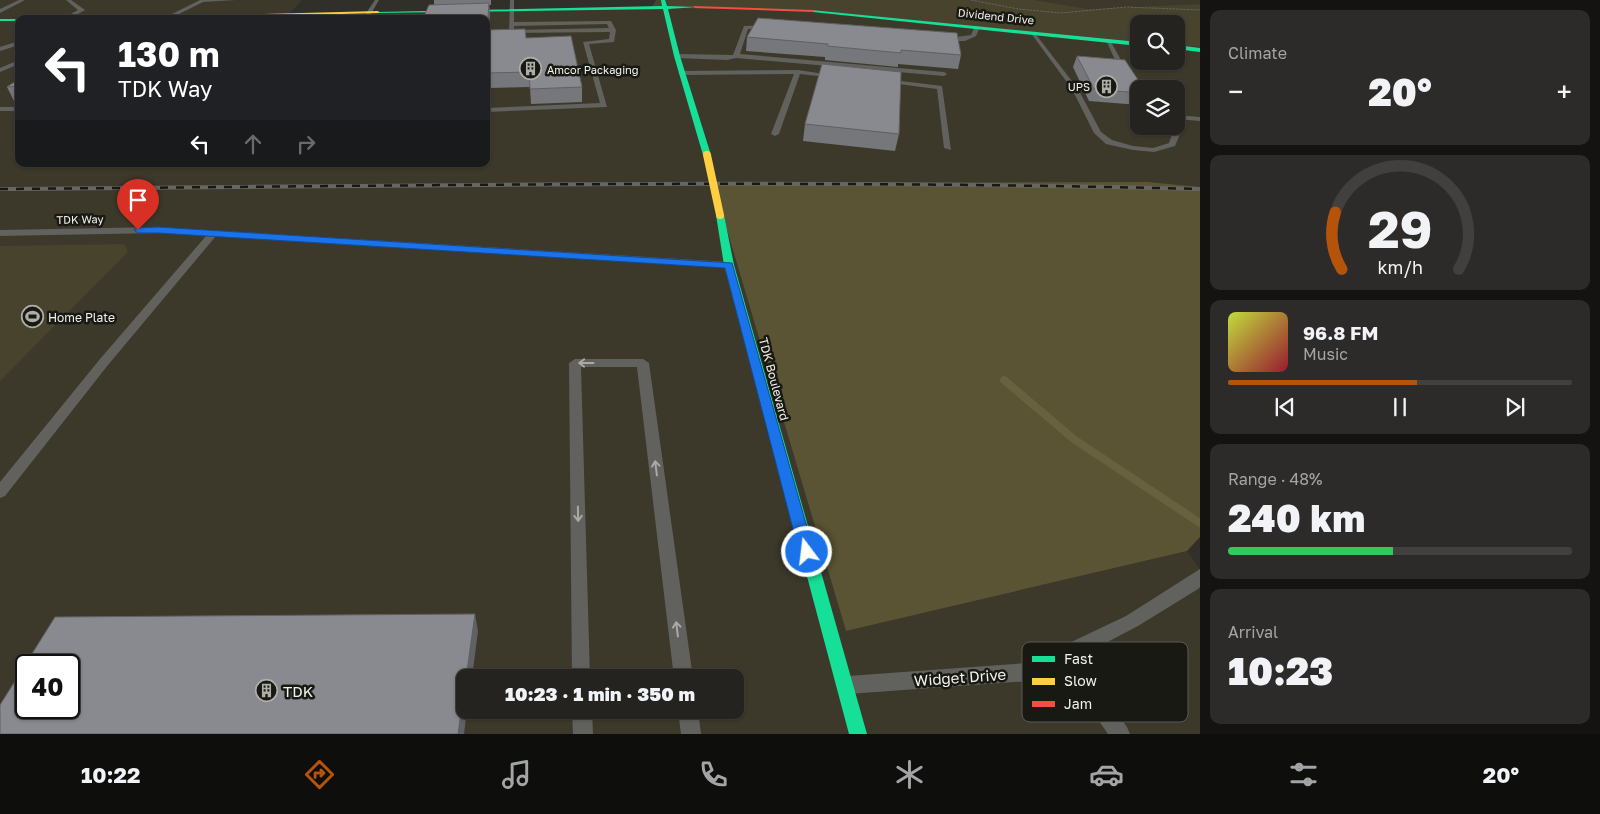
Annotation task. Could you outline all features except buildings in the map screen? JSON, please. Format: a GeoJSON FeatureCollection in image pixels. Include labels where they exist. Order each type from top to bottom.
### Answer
{"type":"FeatureCollection","features":[{"type":"Feature","properties":{"kind":"street","name":"Dividend Drive"},"geometry":{"type":"LineString","coordinates":[[367,15],[512,5],[664,3],[820,12],[977,26],[1130,43]]}},
{"type":"Feature","properties":{"kind":"street","name":"TDK Boulevard"},"geometry":{"type":"LineString","coordinates":[[664,3],[676,56],[707,155],[729,265],[858,734]]}},
{"type":"Feature","properties":{"kind":"street"},"geometry":{"type":"LineString","coordinates":[[0,20],[15,20]]}},
{"type":"Feature","properties":{"kind":"street"},"geometry":{"type":"LineString","coordinates":[[1185,48],[1200,50]]}},
{"type":"Feature","properties":{"kind":"lane"},"geometry":{"type":"LineString","coordinates":[[0,11],[23,0]]}},
{"type":"Feature","properties":{"kind":"lane"},"geometry":{"type":"LineString","coordinates":[[68,0],[82,10],[72,15]]}},
{"type":"Feature","properties":{"kind":"lane"},"geometry":{"type":"LineString","coordinates":[[166,15],[199,0],[234,0]]}},
{"type":"Feature","properties":{"kind":"lane"},"geometry":{"type":"LineString","coordinates":[[367,15],[377,0]]}},
{"type":"Feature","properties":{"kind":"lane"},"geometry":{"type":"LineString","coordinates":[[490,110],[604,105],[586,42],[612,41],[614,30],[512,32],[512,5]]}},
{"type":"Feature","properties":{"kind":"lane"},"geometry":{"type":"LineString","coordinates":[[939,39],[965,39],[973,36],[977,26]]}},
{"type":"Feature","properties":{"kind":"lane"},"geometry":{"type":"LineString","coordinates":[[736,56],[746,27],[774,27]]}},
{"type":"Feature","properties":{"kind":"lane"},"geometry":{"type":"LineString","coordinates":[[1032,32],[1075,89],[1098,134],[1109,142],[1154,150],[1172,144],[1176,135]]}},
{"type":"Feature","properties":{"kind":"lane"},"geometry":{"type":"LineString","coordinates":[[1108,40],[1118,61],[1136,80]]}},
{"type":"Feature","properties":{"kind":"lane"},"geometry":{"type":"LineString","coordinates":[[0,48],[15,44]]}},
{"type":"Feature","properties":{"kind":"lane"},"geometry":{"type":"LineString","coordinates":[[676,56],[728,58],[736,56],[944,74]]}},
{"type":"Feature","properties":{"kind":"lane"},"geometry":{"type":"LineString","coordinates":[[0,70],[15,64]]}},
{"type":"Feature","properties":{"kind":"lane"},"geometry":{"type":"LineString","coordinates":[[682,73],[798,72],[845,77]]}},
{"type":"Feature","properties":{"kind":"lane"},"geometry":{"type":"LineString","coordinates":[[775,134],[798,72]]}},
{"type":"Feature","properties":{"kind":"lane"},"geometry":{"type":"LineString","coordinates":[[874,80],[940,87],[948,148]]}},
{"type":"Feature","properties":{"kind":"lane"},"geometry":{"type":"LineString","coordinates":[[0,110],[15,109]]}},
{"type":"Feature","properties":{"kind":"lane"},"geometry":{"type":"LineString","coordinates":[[1185,118],[1200,119]]}},
{"type":"Feature","properties":{"kind":"lane","name":"TDK Way"},"geometry":{"type":"LineString","coordinates":[[0,233],[158,230],[729,265]]}},
{"type":"Feature","properties":{"kind":"lane"},"geometry":{"type":"LineString","coordinates":[[0,492],[104,362],[213,234]]}},
{"type":"Feature","properties":{"kind":"lane"},"geometry":{"type":"LineString","coordinates":[[581,669],[575,363],[643,363],[683,669]]}},
{"type":"Feature","properties":{"kind":"lane","name":"Widget Drive"},"geometry":{"type":"LineString","coordinates":[[1090,642],[1132,621],[1192,584],[1200,576]]}},
{"type":"Feature","properties":{"kind":"lane","name":"Widget Drive"},"geometry":{"type":"LineString","coordinates":[[843,685],[1022,672]]}},
{"type":"Feature","properties":{"kind":"lane"},"geometry":{"type":"LineString","coordinates":[[582,719],[582,734]]}},
{"type":"Feature","properties":{"kind":"lane"},"geometry":{"type":"LineString","coordinates":[[689,719],[691,734]]}},
{"type":"Feature","properties":{"kind":"lane"},"geometry":{"type":"LineString","coordinates":[[1111,722],[1120,734]]}},
{"type":"Feature","properties":{"kind":"path"},"geometry":{"type":"LineString","coordinates":[[971,0],[1018,9],[1061,13],[1126,7],[1200,10]]}},
{"type":"Feature","properties":{"kind":"shaded area"},"geometry":{"type":"Polygon","coordinates":[[[0,0],[302,0],[288,15],[651,8],[816,11],[1130,41],[1130,70],[1185,70],[1185,46],[1200,47],[1200,187],[1149,182],[713,183],[846,631],[1187,551],[1200,569],[1200,734],[0,734],[0,0]]]}},
{"type":"Feature","properties":{"kind":"shaded area"},"geometry":{"type":"Polygon","coordinates":[[[656,0],[1035,0],[1088,9],[1200,4],[1200,47],[1185,46],[1185,15],[1130,15],[1130,41],[816,11],[651,8],[656,0]]]}},
{"type":"Feature","properties":{"kind":"shaded area"},"geometry":{"type":"Polygon","coordinates":[[[1035,0],[1200,0],[1200,4],[1088,9],[1035,0]]]}},
{"type":"Feature","properties":{"kind":"shaded area"},"geometry":{"type":"Polygon","coordinates":[[[1149,182],[1200,187],[1200,537],[1187,551],[846,631],[713,183],[1149,182]]]}},
{"type":"Feature","properties":{"kind":"shaded area","name":"Home Plate"},"geometry":{"type":"Polygon","coordinates":[[[124,244],[128,252],[0,381],[0,246],[124,244]]]}},
{"type":"Feature","properties":{"kind":"waterway"},"geometry":{"type":"LineString","coordinates":[[1004,380],[1075,440],[1200,523]]}},
{"type":"Feature","properties":{"kind":"railway"},"geometry":{"type":"LineString","coordinates":[[0,189],[750,184],[900,184],[1200,189]]}},
{"type":"Feature","properties":{"kind":"traffic: fast"},"geometry":{"type":"LineString","coordinates":[[663,0],[677,56],[707,155]]}},
{"type":"Feature","properties":{"kind":"traffic: fast"},"geometry":{"type":"LineString","coordinates":[[378,12],[695,7]]}},
{"type":"Feature","properties":{"kind":"traffic: fast"},"geometry":{"type":"LineString","coordinates":[[813,11],[1130,43]]}},
{"type":"Feature","properties":{"kind":"traffic: fast"},"geometry":{"type":"LineString","coordinates":[[0,20],[15,20]]}},
{"type":"Feature","properties":{"kind":"traffic: fast"},"geometry":{"type":"LineString","coordinates":[[1185,48],[1200,50]]}},
{"type":"Feature","properties":{"kind":"traffic: fast"},"geometry":{"type":"LineString","coordinates":[[720,215],[729,265],[858,734]]}},
{"type":"Feature","properties":{"kind":"traffic: slow"},"geometry":{"type":"LineString","coordinates":[[246,15],[378,12]]}},
{"type":"Feature","properties":{"kind":"traffic: slow"},"geometry":{"type":"LineString","coordinates":[[707,155],[720,215]]}},
{"type":"Feature","properties":{"kind":"traffic: jam"},"geometry":{"type":"LineString","coordinates":[[695,7],[813,11]]}},
{"type":"Feature","properties":{"kind":"place","name":"Amcor Packaging"},"geometry":{"type":"Point","coordinates":[531,69]}},
{"type":"Feature","properties":{"kind":"place","name":"UPS"},"geometry":{"type":"Point","coordinates":[1106,86]}},
{"type":"Feature","properties":{"kind":"place","name":"Home Plate"},"geometry":{"type":"Point","coordinates":[32,317]}},
{"type":"Feature","properties":{"kind":"place","name":"TDK"},"geometry":{"type":"Point","coordinates":[267,691]}},
{"type":"Feature","properties":{"kind":"route"},"geometry":{"type":"LineString","coordinates":[[138,230],[729,265],[807,552]]}}]}
